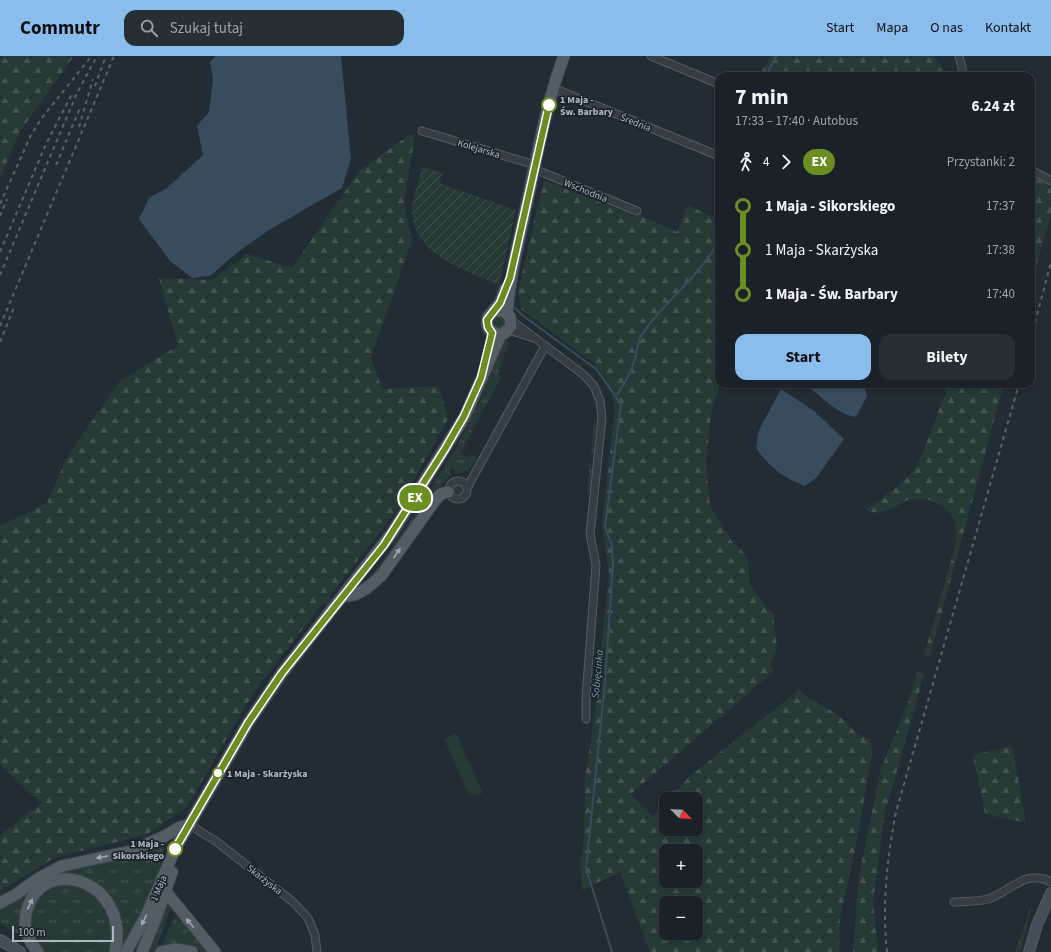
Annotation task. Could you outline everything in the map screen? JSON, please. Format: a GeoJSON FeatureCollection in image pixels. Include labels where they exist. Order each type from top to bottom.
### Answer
{"type":"FeatureCollection","features":[{"type":"Feature","properties":{"kind":"main road"},"geometry":{"type":"LineString","coordinates":[[510,278],[509,316],[511,326],[500,333],[487,324],[488,317],[500,303],[510,278],[553,88],[564,56]]}},
{"type":"Feature","properties":{"kind":"main road"},"geometry":{"type":"LineString","coordinates":[[493,312],[500,310],[509,316]]}},
{"type":"Feature","properties":{"kind":"main road","name":"1 Maja"},"geometry":{"type":"LineString","coordinates":[[126,952],[147,914],[175,849],[252,716],[282,673],[376,556],[412,503],[464,416],[500,333]]}},
{"type":"Feature","properties":{"kind":"main road"},"geometry":{"type":"LineString","coordinates":[[343,596],[352,596],[376,580],[393,560],[436,499],[441,494],[448,492]]}},
{"type":"Feature","properties":{"kind":"main road"},"geometry":{"type":"LineString","coordinates":[[0,903],[15,895],[39,878],[62,866],[131,851],[165,836],[180,827],[190,825]]}},
{"type":"Feature","properties":{"kind":"main road","name":"1 Maja"},"geometry":{"type":"LineString","coordinates":[[142,952],[166,892],[190,825]]}},
{"type":"Feature","properties":{"kind":"main road"},"geometry":{"type":"LineString","coordinates":[[38,952],[28,939],[26,931],[25,919],[28,906],[32,898],[43,887],[62,879],[84,882],[93,886],[107,900],[116,924],[117,933],[115,952]]}},
{"type":"Feature","properties":{"kind":"main road"},"geometry":{"type":"LineString","coordinates":[[166,892],[215,952]]}},
{"type":"Feature","properties":{"kind":"main road"},"geometry":{"type":"LineString","coordinates":[[161,952],[176,948],[192,952]]}},
{"type":"Feature","properties":{"kind":"street"},"geometry":{"type":"LineString","coordinates":[[651,56],[715,82]]}},
{"type":"Feature","properties":{"kind":"street"},"geometry":{"type":"LineString","coordinates":[[959,56],[963,72]]}},
{"type":"Feature","properties":{"kind":"street","name":"Średnia"},"geometry":{"type":"LineString","coordinates":[[553,88],[715,154]]}},
{"type":"Feature","properties":{"kind":"street","name":"Kolejarska"},"geometry":{"type":"LineString","coordinates":[[422,131],[535,167]]}},
{"type":"Feature","properties":{"kind":"street","name":"Wschodnia"},"geometry":{"type":"LineString","coordinates":[[535,167],[637,211]]}},
{"type":"Feature","properties":{"kind":"street"},"geometry":{"type":"LineString","coordinates":[[1035,172],[1051,181]]}},
{"type":"Feature","properties":{"kind":"street"},"geometry":{"type":"LineString","coordinates":[[509,316],[536,339],[584,375],[594,386],[600,401],[602,412],[590,534],[596,565],[586,719]]}},
{"type":"Feature","properties":{"kind":"street"},"geometry":{"type":"LineString","coordinates":[[500,333],[512,331],[536,339]]}},
{"type":"Feature","properties":{"kind":"street"},"geometry":{"type":"LineString","coordinates":[[476,470],[460,480],[451,482],[448,492],[452,497],[460,499],[465,496],[467,488],[476,470],[546,346]]}},
{"type":"Feature","properties":{"kind":"street"},"geometry":{"type":"LineString","coordinates":[[460,480],[467,488]]}},
{"type":"Feature","properties":{"kind":"street","name":"Skarżyska"},"geometry":{"type":"LineString","coordinates":[[190,825],[217,842],[292,901],[308,918],[315,935],[317,952]]}},
{"type":"Feature","properties":{"kind":"street"},"geometry":{"type":"LineString","coordinates":[[954,902],[987,899],[1027,878],[1037,877],[1051,882]]}},
{"type":"Feature","properties":{"kind":"street"},"geometry":{"type":"LineString","coordinates":[[1029,952],[1037,925],[1051,893]]}},
{"type":"Feature","properties":{"kind":"street"},"geometry":{"type":"LineString","coordinates":[[0,940],[20,952]]}},
{"type":"Feature","properties":{"kind":"green space"},"geometry":{"type":"Polygon","coordinates":[[[0,56],[74,56],[19,133],[0,178],[0,56]]]}},
{"type":"Feature","properties":{"kind":"green space"},"geometry":{"type":"Polygon","coordinates":[[[771,56],[934,56],[945,72],[761,72],[771,56]]]}},
{"type":"Feature","properties":{"kind":"green space"},"geometry":{"type":"Polygon","coordinates":[[[415,134],[404,204],[412,240],[371,357],[382,389],[439,386],[448,419],[398,509],[329,597],[332,598],[327,604],[323,603],[255,690],[187,807],[146,835],[56,857],[0,891],[0,835],[41,803],[0,765],[0,526],[47,503],[67,457],[120,381],[178,346],[159,278],[212,280],[247,254],[292,268],[359,171],[409,135],[415,134]]]}},
{"type":"Feature","properties":{"kind":"green space"},"geometry":{"type":"Polygon","coordinates":[[[422,167],[443,173],[439,183],[516,210],[499,285],[443,259],[421,238],[414,225],[412,209],[413,198],[422,167]]]}},
{"type":"Feature","properties":{"kind":"green space"},"geometry":{"type":"Polygon","coordinates":[[[1035,177],[1051,187],[1051,213],[1035,271],[1035,177]]]}},
{"type":"Feature","properties":{"kind":"green space"},"geometry":{"type":"Polygon","coordinates":[[[544,180],[635,216],[639,215],[677,232],[688,205],[715,218],[715,388],[719,388],[711,413],[706,462],[710,506],[733,543],[743,552],[748,560],[750,586],[757,593],[766,608],[773,613],[777,649],[770,665],[774,671],[631,794],[653,816],[659,810],[659,836],[703,836],[703,792],[675,792],[690,776],[799,690],[809,698],[835,713],[856,732],[870,739],[872,754],[856,845],[840,918],[839,952],[650,952],[620,872],[582,890],[581,863],[584,834],[585,779],[595,712],[609,573],[602,523],[615,409],[612,393],[594,363],[521,309],[518,291],[544,180]]]}},
{"type":"Feature","properties":{"kind":"green space"},"geometry":{"type":"Polygon","coordinates":[[[499,315],[504,317],[506,322],[504,327],[499,329],[494,327],[492,322],[494,317],[499,315]]]}},
{"type":"Feature","properties":{"kind":"green space"},"geometry":{"type":"Polygon","coordinates":[[[504,339],[508,343],[498,376],[501,377],[460,454],[468,458],[471,454],[477,458],[471,467],[462,473],[455,474],[456,470],[451,468],[448,472],[454,474],[434,491],[379,573],[364,586],[403,532],[457,446],[480,401],[504,339]]]}},
{"type":"Feature","properties":{"kind":"green space"},"geometry":{"type":"Polygon","coordinates":[[[947,388],[1003,388],[930,656],[924,655],[955,547],[956,533],[954,520],[949,512],[944,508],[934,502],[921,499],[909,500],[881,512],[871,512],[866,510],[901,484],[912,473],[924,450],[947,388]]]}},
{"type":"Feature","properties":{"kind":"green space"},"geometry":{"type":"Polygon","coordinates":[[[597,417],[593,453],[591,452],[594,420],[597,417]]]}},
{"type":"Feature","properties":{"kind":"green space"},"geometry":{"type":"Polygon","coordinates":[[[590,462],[592,472],[590,494],[587,493],[590,462]]]}},
{"type":"Feature","properties":{"kind":"green space"},"geometry":{"type":"Polygon","coordinates":[[[456,484],[460,484],[462,485],[462,493],[456,494],[453,491],[453,487],[456,484]]]}},
{"type":"Feature","properties":{"kind":"green space"},"geometry":{"type":"Polygon","coordinates":[[[917,672],[924,674],[884,817],[873,902],[878,952],[853,952],[859,875],[881,769],[908,703],[917,672]]]}},
{"type":"Feature","properties":{"kind":"green space"},"geometry":{"type":"Polygon","coordinates":[[[456,733],[483,793],[469,796],[444,739],[456,733]]]}},
{"type":"Feature","properties":{"kind":"green space"},"geometry":{"type":"Polygon","coordinates":[[[1012,746],[1026,823],[985,814],[973,755],[1012,746]]]}},
{"type":"Feature","properties":{"kind":"green space"},"geometry":{"type":"Polygon","coordinates":[[[170,837],[158,860],[162,863],[142,911],[122,949],[120,948],[113,918],[104,895],[99,886],[92,880],[83,878],[65,881],[34,890],[23,937],[0,923],[0,907],[53,874],[170,837]]]}},
{"type":"Feature","properties":{"kind":"green space"},"geometry":{"type":"Polygon","coordinates":[[[69,883],[94,892],[107,910],[112,930],[112,952],[46,952],[37,944],[34,935],[31,936],[29,926],[30,916],[32,907],[37,900],[43,893],[51,888],[69,883]]]}},
{"type":"Feature","properties":{"kind":"green space"},"geometry":{"type":"Polygon","coordinates":[[[167,901],[171,907],[156,948],[153,952],[149,952],[167,901]]]}},
{"type":"Feature","properties":{"kind":"green space"},"geometry":{"type":"Polygon","coordinates":[[[1032,904],[1021,952],[1015,952],[1032,904]]]}},
{"type":"Feature","properties":{"kind":"green space"},"geometry":{"type":"Polygon","coordinates":[[[178,916],[209,952],[201,952],[189,947],[161,948],[174,918],[178,916]]]}},
{"type":"Feature","properties":{"kind":"water"},"geometry":{"type":"Polygon","coordinates":[[[216,56],[341,56],[351,159],[342,188],[269,230],[238,252],[210,276],[192,278],[170,261],[139,219],[149,198],[167,188],[203,155],[197,126],[209,112],[213,79],[210,62],[216,56]]]}},
{"type":"Feature","properties":{"kind":"water"},"geometry":{"type":"Polygon","coordinates":[[[811,388],[865,388],[867,396],[858,414],[854,417],[834,408],[811,388]]]}},
{"type":"Feature","properties":{"kind":"water"},"geometry":{"type":"Polygon","coordinates":[[[781,389],[814,411],[844,439],[817,477],[805,486],[777,471],[765,460],[756,447],[759,430],[781,389]]]}},
{"type":"Feature","properties":{"kind":"waterway"},"geometry":{"type":"LineString","coordinates":[[768,72],[776,56]]}},
{"type":"Feature","properties":{"kind":"waterway"},"geometry":{"type":"LineString","coordinates":[[617,395],[631,371],[639,340],[643,333],[703,265],[715,246]]}},
{"type":"Feature","properties":{"kind":"waterway","name":"Sobięcinka"},"geometry":{"type":"LineString","coordinates":[[515,308],[522,315],[596,369],[621,404],[605,527],[612,546],[613,563],[605,683],[586,868],[612,952]]}},
{"type":"Feature","properties":{"kind":"railway"},"geometry":{"type":"LineString","coordinates":[[0,275],[77,93],[97,56]]}},
{"type":"Feature","properties":{"kind":"railway"},"geometry":{"type":"LineString","coordinates":[[95,86],[106,56]]}},
{"type":"Feature","properties":{"kind":"railway"},"geometry":{"type":"LineString","coordinates":[[0,326],[114,56]]}},
{"type":"Feature","properties":{"kind":"railway"},"geometry":{"type":"LineString","coordinates":[[0,204],[31,135],[41,119],[90,58]]}},
{"type":"Feature","properties":{"kind":"railway"},"geometry":{"type":"LineString","coordinates":[[79,127],[93,79]]}},
{"type":"Feature","properties":{"kind":"railway"},"geometry":{"type":"LineString","coordinates":[[0,252],[46,144],[73,92]]}},
{"type":"Feature","properties":{"kind":"railway"},"geometry":{"type":"LineString","coordinates":[[56,165],[80,108]]}},
{"type":"Feature","properties":{"kind":"railway"},"geometry":{"type":"LineString","coordinates":[[0,216],[7,199]]}},
{"type":"Feature","properties":{"kind":"railway"},"geometry":{"type":"LineString","coordinates":[[1035,323],[1051,262]]}},
{"type":"Feature","properties":{"kind":"railway"},"geometry":{"type":"LineString","coordinates":[[0,342],[15,305]]}},
{"type":"Feature","properties":{"kind":"railway"},"geometry":{"type":"LineString","coordinates":[[887,952],[885,917],[886,882],[896,812],[1018,388]]}},
{"type":"Feature","properties":{"kind":"bus line","name":"EX"},"geometry":{"type":"LineString","coordinates":[[175,849],[248,723],[282,673],[376,556],[392,533],[445,449],[474,397],[481,378],[492,333],[488,327],[487,320],[490,314],[500,303],[510,278],[549,105]]}},
{"type":"Feature","properties":{"kind":"place","name":"1 Maja - Św. Barbary"},"geometry":{"type":"Point","coordinates":[549,105]}},
{"type":"Feature","properties":{"kind":"place","name":"1 Maja - Skarżyska"},"geometry":{"type":"Point","coordinates":[218,773]}},
{"type":"Feature","properties":{"kind":"place","name":"1 Maja - Sikorskiego"},"geometry":{"type":"Point","coordinates":[175,849]}}]}
